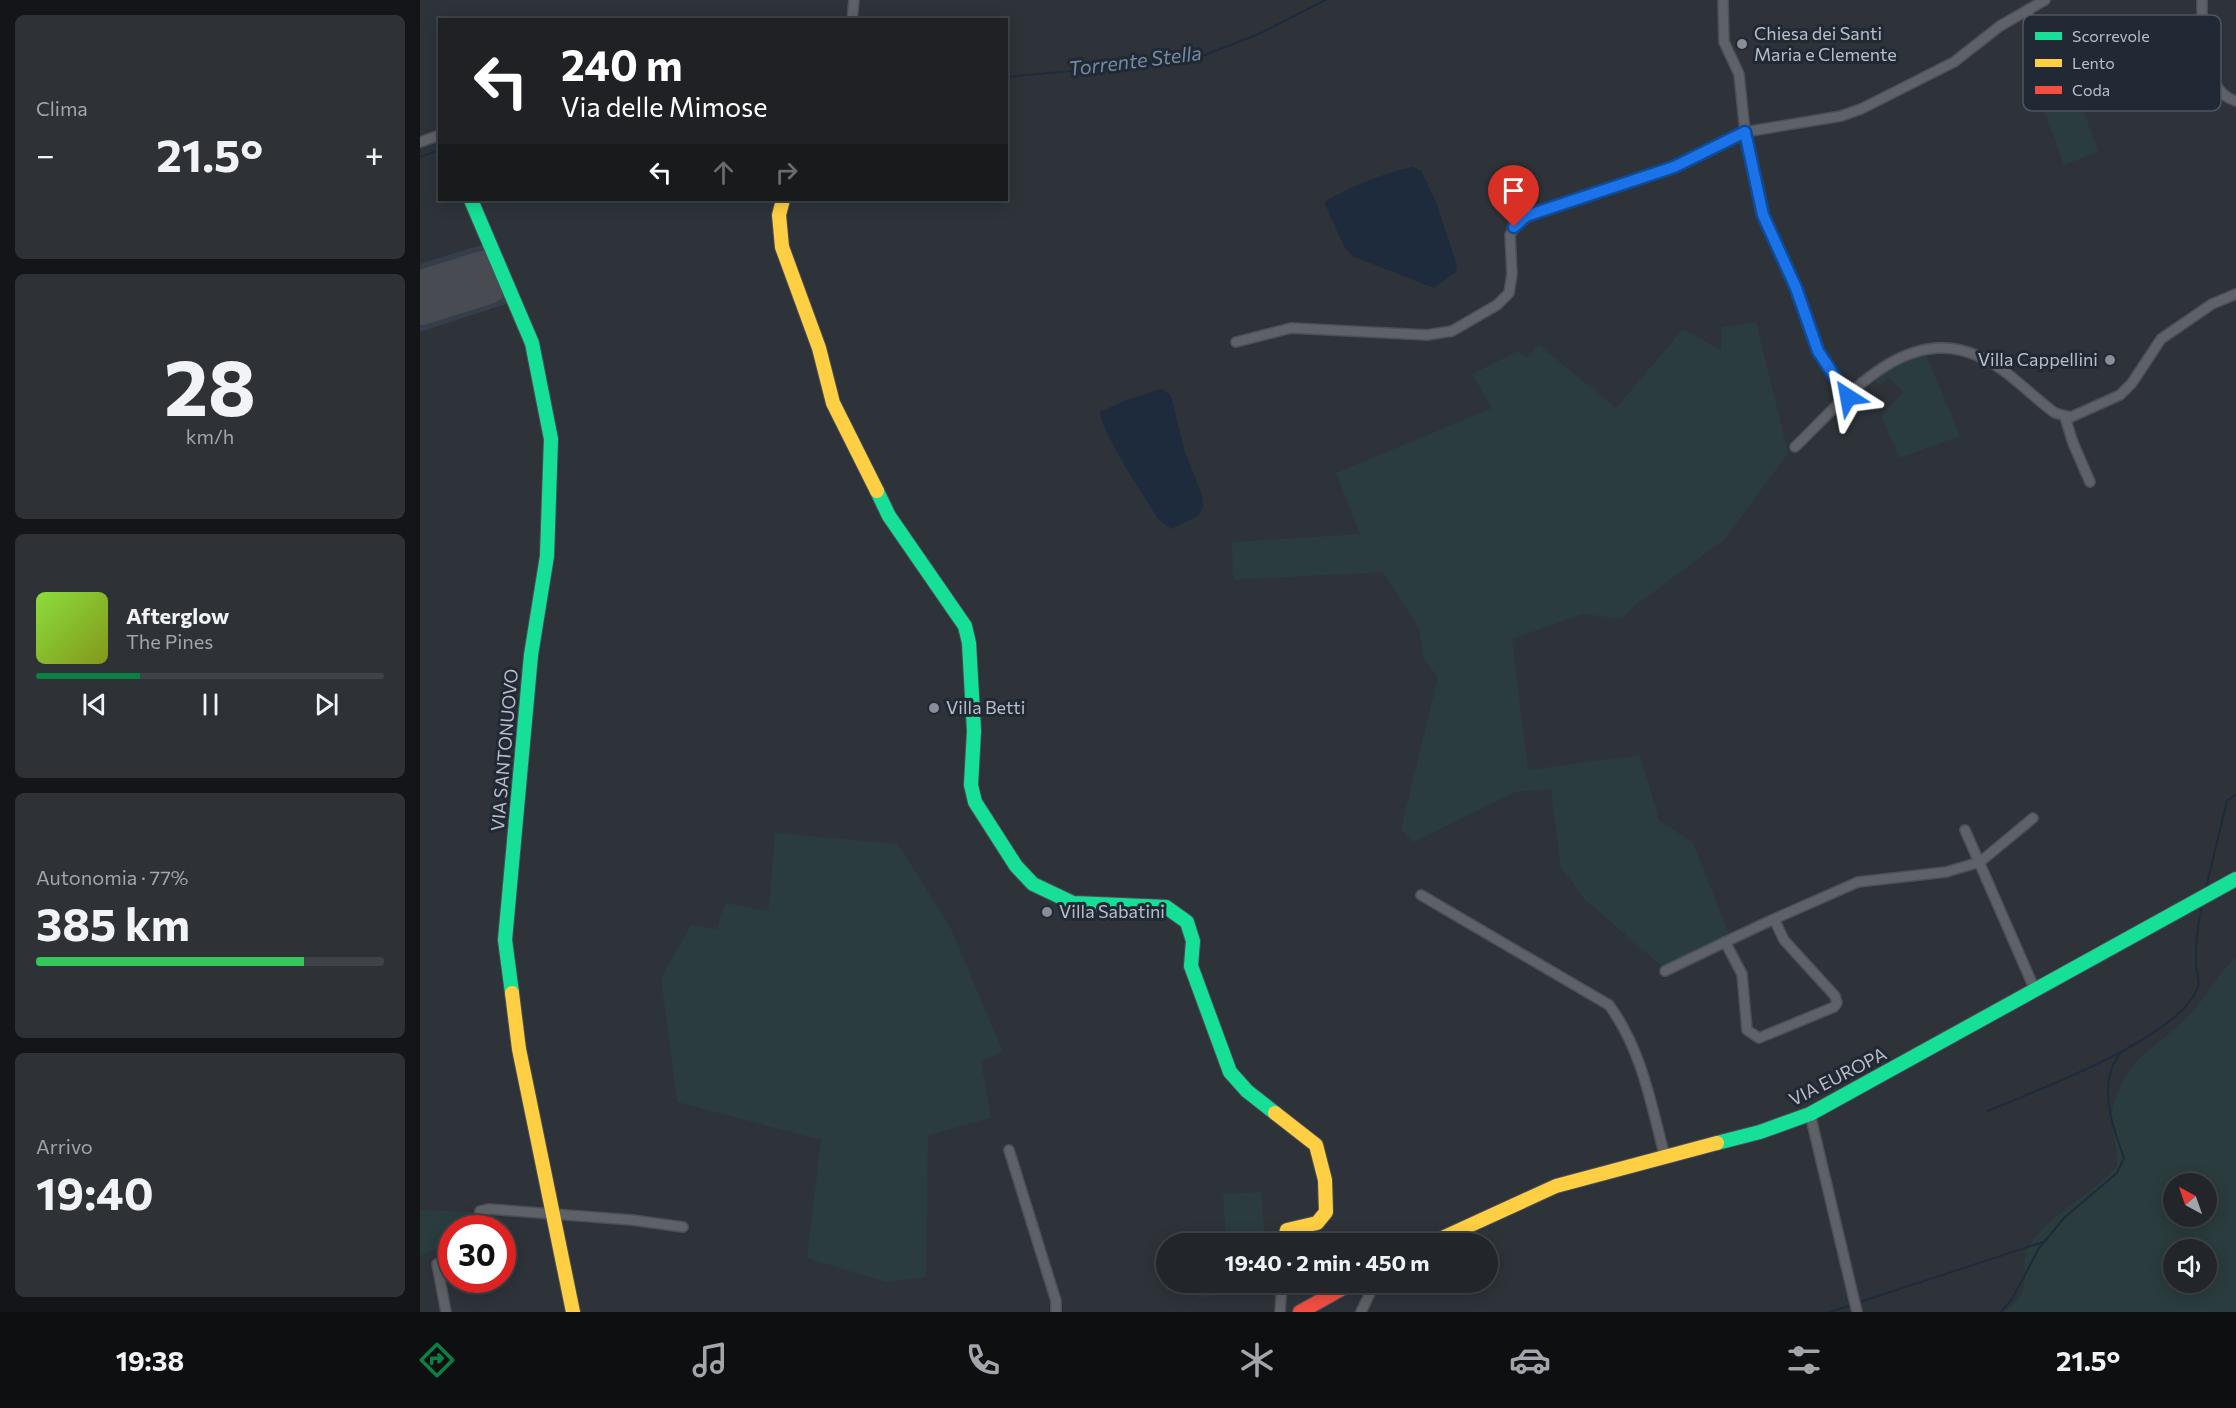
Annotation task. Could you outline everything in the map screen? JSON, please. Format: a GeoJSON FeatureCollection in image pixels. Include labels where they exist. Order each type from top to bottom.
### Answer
{"type":"FeatureCollection","features":[{"type":"Feature","properties":{"kind":"street"},"geometry":{"type":"LineString","coordinates":[[852,18],[854,0]]}},
{"type":"Feature","properties":{"kind":"street"},"geometry":{"type":"LineString","coordinates":[[1723,0],[1724,42],[1739,74],[1745,132],[1763,215],[1796,288],[1818,351],[1848,397]]}},
{"type":"Feature","properties":{"kind":"street"},"geometry":{"type":"LineString","coordinates":[[1236,342],[1291,328],[1427,335],[1452,331],[1497,305],[1509,293],[1512,274],[1510,235],[1519,220],[1542,210],[1674,167],[1745,132],[1841,116],[1861,109],[1954,62],[2001,26],[2045,0]]}},
{"type":"Feature","properties":{"kind":"street"},"geometry":{"type":"LineString","coordinates":[[2028,11],[2028,15]]}},
{"type":"Feature","properties":{"kind":"street"},"geometry":{"type":"LineString","coordinates":[[2221,91],[2236,101]]}},
{"type":"Feature","properties":{"kind":"street"},"geometry":{"type":"LineString","coordinates":[[420,142],[438,135]]}},
{"type":"Feature","properties":{"kind":"street","name":"VIA SANTONUOVO"},"geometry":{"type":"LineString","coordinates":[[471,201],[532,344],[551,439],[547,556],[531,655],[505,940],[519,1049],[573,1312]]}},
{"type":"Feature","properties":{"kind":"street"},"geometry":{"type":"LineString","coordinates":[[783,201],[779,215],[782,247],[819,348],[833,403],[889,516],[965,626],[969,643],[974,720],[971,786],[975,802],[1016,866],[1034,884],[1073,903],[1166,907],[1187,922],[1193,941],[1191,966],[1230,1071],[1247,1091],[1316,1145],[1325,1180],[1326,1212],[1317,1223],[1287,1230],[1286,1233]]}},
{"type":"Feature","properties":{"kind":"street"},"geometry":{"type":"LineString","coordinates":[[1796,447],[1848,397],[1891,362],[1917,352],[1952,348],[1986,360],[2055,413],[2065,417],[2075,416],[2120,395],[2132,383],[2161,339],[2212,304],[2236,294]]}},
{"type":"Feature","properties":{"kind":"street"},"geometry":{"type":"LineString","coordinates":[[2065,417],[2073,443],[2090,482]]}},
{"type":"Feature","properties":{"kind":"street"},"geometry":{"type":"LineString","coordinates":[[1665,971],[1858,882],[1946,872],[1980,862],[2033,818]]}},
{"type":"Feature","properties":{"kind":"street"},"geometry":{"type":"LineString","coordinates":[[1965,830],[2035,990]]}},
{"type":"Feature","properties":{"kind":"street","name":"VIA EUROPA"},"geometry":{"type":"LineString","coordinates":[[1454,1233],[1556,1186],[1760,1132],[1810,1114],[2236,879]]}},
{"type":"Feature","properties":{"kind":"street"},"geometry":{"type":"LineString","coordinates":[[1421,895],[1609,1005],[1624,1025],[1637,1053],[1665,1158]]}},
{"type":"Feature","properties":{"kind":"street"},"geometry":{"type":"LineString","coordinates":[[1725,942],[1742,974],[1749,1034],[1759,1038],[1765,1037],[1834,1007],[1837,1003],[1835,996],[1784,940],[1774,919]]}},
{"type":"Feature","properties":{"kind":"street"},"geometry":{"type":"LineString","coordinates":[[1810,1114],[1857,1312]]}},
{"type":"Feature","properties":{"kind":"street"},"geometry":{"type":"LineString","coordinates":[[1009,1150],[1056,1301],[1056,1312]]}},
{"type":"Feature","properties":{"kind":"street"},"geometry":{"type":"LineString","coordinates":[[479,1215],[483,1209],[683,1227]]}},
{"type":"Feature","properties":{"kind":"street"},"geometry":{"type":"LineString","coordinates":[[437,1263],[446,1312]]}},
{"type":"Feature","properties":{"kind":"street"},"geometry":{"type":"LineString","coordinates":[[1280,1312],[1281,1293]]}},
{"type":"Feature","properties":{"kind":"street"},"geometry":{"type":"LineString","coordinates":[[1300,1312],[1334,1293]]}},
{"type":"Feature","properties":{"kind":"street"},"geometry":{"type":"LineString","coordinates":[[1361,1312],[1370,1293]]}},
{"type":"Feature","properties":{"kind":"shaded area"},"geometry":{"type":"Polygon","coordinates":[[[2045,111],[2084,111],[2098,152],[2064,165],[2045,111]]]}},
{"type":"Feature","properties":{"kind":"shaded area"},"geometry":{"type":"Polygon","coordinates":[[[487,243],[512,302],[420,332],[420,264],[487,243]]]}},
{"type":"Feature","properties":{"kind":"shaded area"},"geometry":{"type":"Polygon","coordinates":[[[1756,322],[1788,453],[1725,539],[1633,607],[1622,619],[1583,614],[1512,639],[1528,770],[1640,755],[1659,820],[1693,843],[1729,934],[1663,967],[1584,899],[1561,867],[1551,789],[1515,792],[1414,842],[1401,830],[1438,677],[1424,659],[1419,628],[1383,572],[1233,580],[1232,542],[1360,534],[1336,473],[1492,408],[1472,374],[1518,351],[1526,357],[1539,345],[1616,408],[1683,329],[1721,350],[1722,327],[1756,322]]]}},
{"type":"Feature","properties":{"kind":"shaded area"},"geometry":{"type":"Polygon","coordinates":[[[1926,355],[1960,436],[1900,458],[1881,416],[1903,392],[1888,377],[1880,385],[1873,379],[1895,362],[1926,355]]]}},
{"type":"Feature","properties":{"kind":"shaded area"},"geometry":{"type":"Polygon","coordinates":[[[775,833],[898,844],[951,929],[1003,1052],[981,1061],[991,1118],[928,1135],[926,1277],[886,1282],[807,1258],[821,1140],[677,1102],[661,978],[691,925],[717,929],[725,903],[769,911],[775,833]]]}},
{"type":"Feature","properties":{"kind":"shaded area"},"geometry":{"type":"Polygon","coordinates":[[[2236,957],[2236,1312],[2004,1312],[2020,1296],[2026,1256],[2036,1236],[2117,1166],[2112,1114],[2119,1089],[2127,1074],[2146,1052],[2193,1011],[2236,957]]]}},
{"type":"Feature","properties":{"kind":"shaded area"},"geometry":{"type":"Polygon","coordinates":[[[1261,1192],[1264,1233],[1225,1233],[1223,1194],[1261,1192]]]}},
{"type":"Feature","properties":{"kind":"shaded area"},"geometry":{"type":"Polygon","coordinates":[[[420,1210],[474,1212],[474,1215],[438,1215],[438,1248],[420,1256],[420,1210]]]}},
{"type":"Feature","properties":{"kind":"shaded area"},"geometry":{"type":"Polygon","coordinates":[[[1197,1293],[1225,1294],[1198,1298],[1197,1293]]]}},
{"type":"Feature","properties":{"kind":"water"},"geometry":{"type":"Polygon","coordinates":[[[1413,167],[1421,170],[1436,202],[1457,265],[1456,272],[1434,288],[1352,256],[1344,246],[1325,205],[1326,201],[1357,185],[1379,176],[1413,167]]]}},
{"type":"Feature","properties":{"kind":"water"},"geometry":{"type":"Polygon","coordinates":[[[1161,389],[1170,394],[1172,399],[1184,449],[1202,495],[1203,507],[1198,516],[1171,529],[1158,519],[1124,465],[1102,422],[1100,412],[1124,401],[1161,389]]]}},
{"type":"Feature","properties":{"kind":"waterway","name":"Torrente Stella"},"geometry":{"type":"LineString","coordinates":[[1008,77],[1169,62],[1205,55],[1261,33],[1325,0]]}},
{"type":"Feature","properties":{"kind":"waterway"},"geometry":{"type":"LineString","coordinates":[[420,157],[438,151]]}},
{"type":"Feature","properties":{"kind":"waterway"},"geometry":{"type":"LineString","coordinates":[[2206,888],[2227,801],[2236,794]]}},
{"type":"Feature","properties":{"kind":"waterway"},"geometry":{"type":"LineString","coordinates":[[1988,1111],[2105,1060],[2137,1043],[2164,1025],[2186,1006],[2198,987],[2196,949],[2202,905]]}},
{"type":"Feature","properties":{"kind":"waterway"},"geometry":{"type":"LineString","coordinates":[[2001,1312],[2012,1299],[2039,1248],[2065,1217],[2117,1173],[2124,1158],[2111,1118],[2108,1090],[2114,1063],[2122,1051]]}},
{"type":"Feature","properties":{"kind":"waterway"},"geometry":{"type":"LineString","coordinates":[[1857,1303],[2043,1242]]}},
{"type":"Feature","properties":{"kind":"waterway"},"geometry":{"type":"LineString","coordinates":[[1830,1312],[1852,1305]]}},
{"type":"Feature","properties":{"kind":"runway"},"geometry":{"type":"LineString","coordinates":[[420,298],[484,278]]}},
{"type":"Feature","properties":{"kind":"traffic: fast"},"geometry":{"type":"LineString","coordinates":[[471,201],[532,343],[551,439],[547,556],[531,655],[505,940],[512,993]]}},
{"type":"Feature","properties":{"kind":"traffic: fast"},"geometry":{"type":"LineString","coordinates":[[877,491],[889,516],[965,626],[969,643],[974,731],[971,785],[975,802],[1016,866],[1033,884],[1073,903],[1166,907],[1187,922],[1193,941],[1191,966],[1230,1072],[1247,1091],[1275,1113]]}},
{"type":"Feature","properties":{"kind":"traffic: fast"},"geometry":{"type":"LineString","coordinates":[[1717,1143],[1760,1132],[1810,1114],[2236,879]]}},
{"type":"Feature","properties":{"kind":"traffic: slow"},"geometry":{"type":"LineString","coordinates":[[783,201],[779,215],[782,247],[819,348],[833,403],[877,491]]}},
{"type":"Feature","properties":{"kind":"traffic: slow"},"geometry":{"type":"LineString","coordinates":[[512,993],[519,1049],[573,1312]]}},
{"type":"Feature","properties":{"kind":"traffic: slow"},"geometry":{"type":"LineString","coordinates":[[1275,1113],[1316,1145],[1325,1180],[1326,1212],[1317,1223],[1287,1230],[1286,1233]]}},
{"type":"Feature","properties":{"kind":"traffic: slow"},"geometry":{"type":"LineString","coordinates":[[1453,1233],[1556,1186],[1717,1143]]}},
{"type":"Feature","properties":{"kind":"traffic: jam"},"geometry":{"type":"LineString","coordinates":[[1300,1312],[1334,1293]]}},
{"type":"Feature","properties":{"kind":"place","name":"Chiesa dei Santi Maria e Clemente"},"geometry":{"type":"Point","coordinates":[1742,44]}},
{"type":"Feature","properties":{"kind":"place","name":"Villa Cappellini"},"geometry":{"type":"Point","coordinates":[2110,360]}},
{"type":"Feature","properties":{"kind":"place","name":"Villa Betti"},"geometry":{"type":"Point","coordinates":[934,708]}},
{"type":"Feature","properties":{"kind":"place","name":"Villa Sabatini"},"geometry":{"type":"Point","coordinates":[1047,912]}},
{"type":"Feature","properties":{"kind":"route"},"geometry":{"type":"LineString","coordinates":[[1514,227],[1526,216],[1674,167],[1745,132],[1763,215],[1812,327],[1818,351],[1848,397]]}}]}
